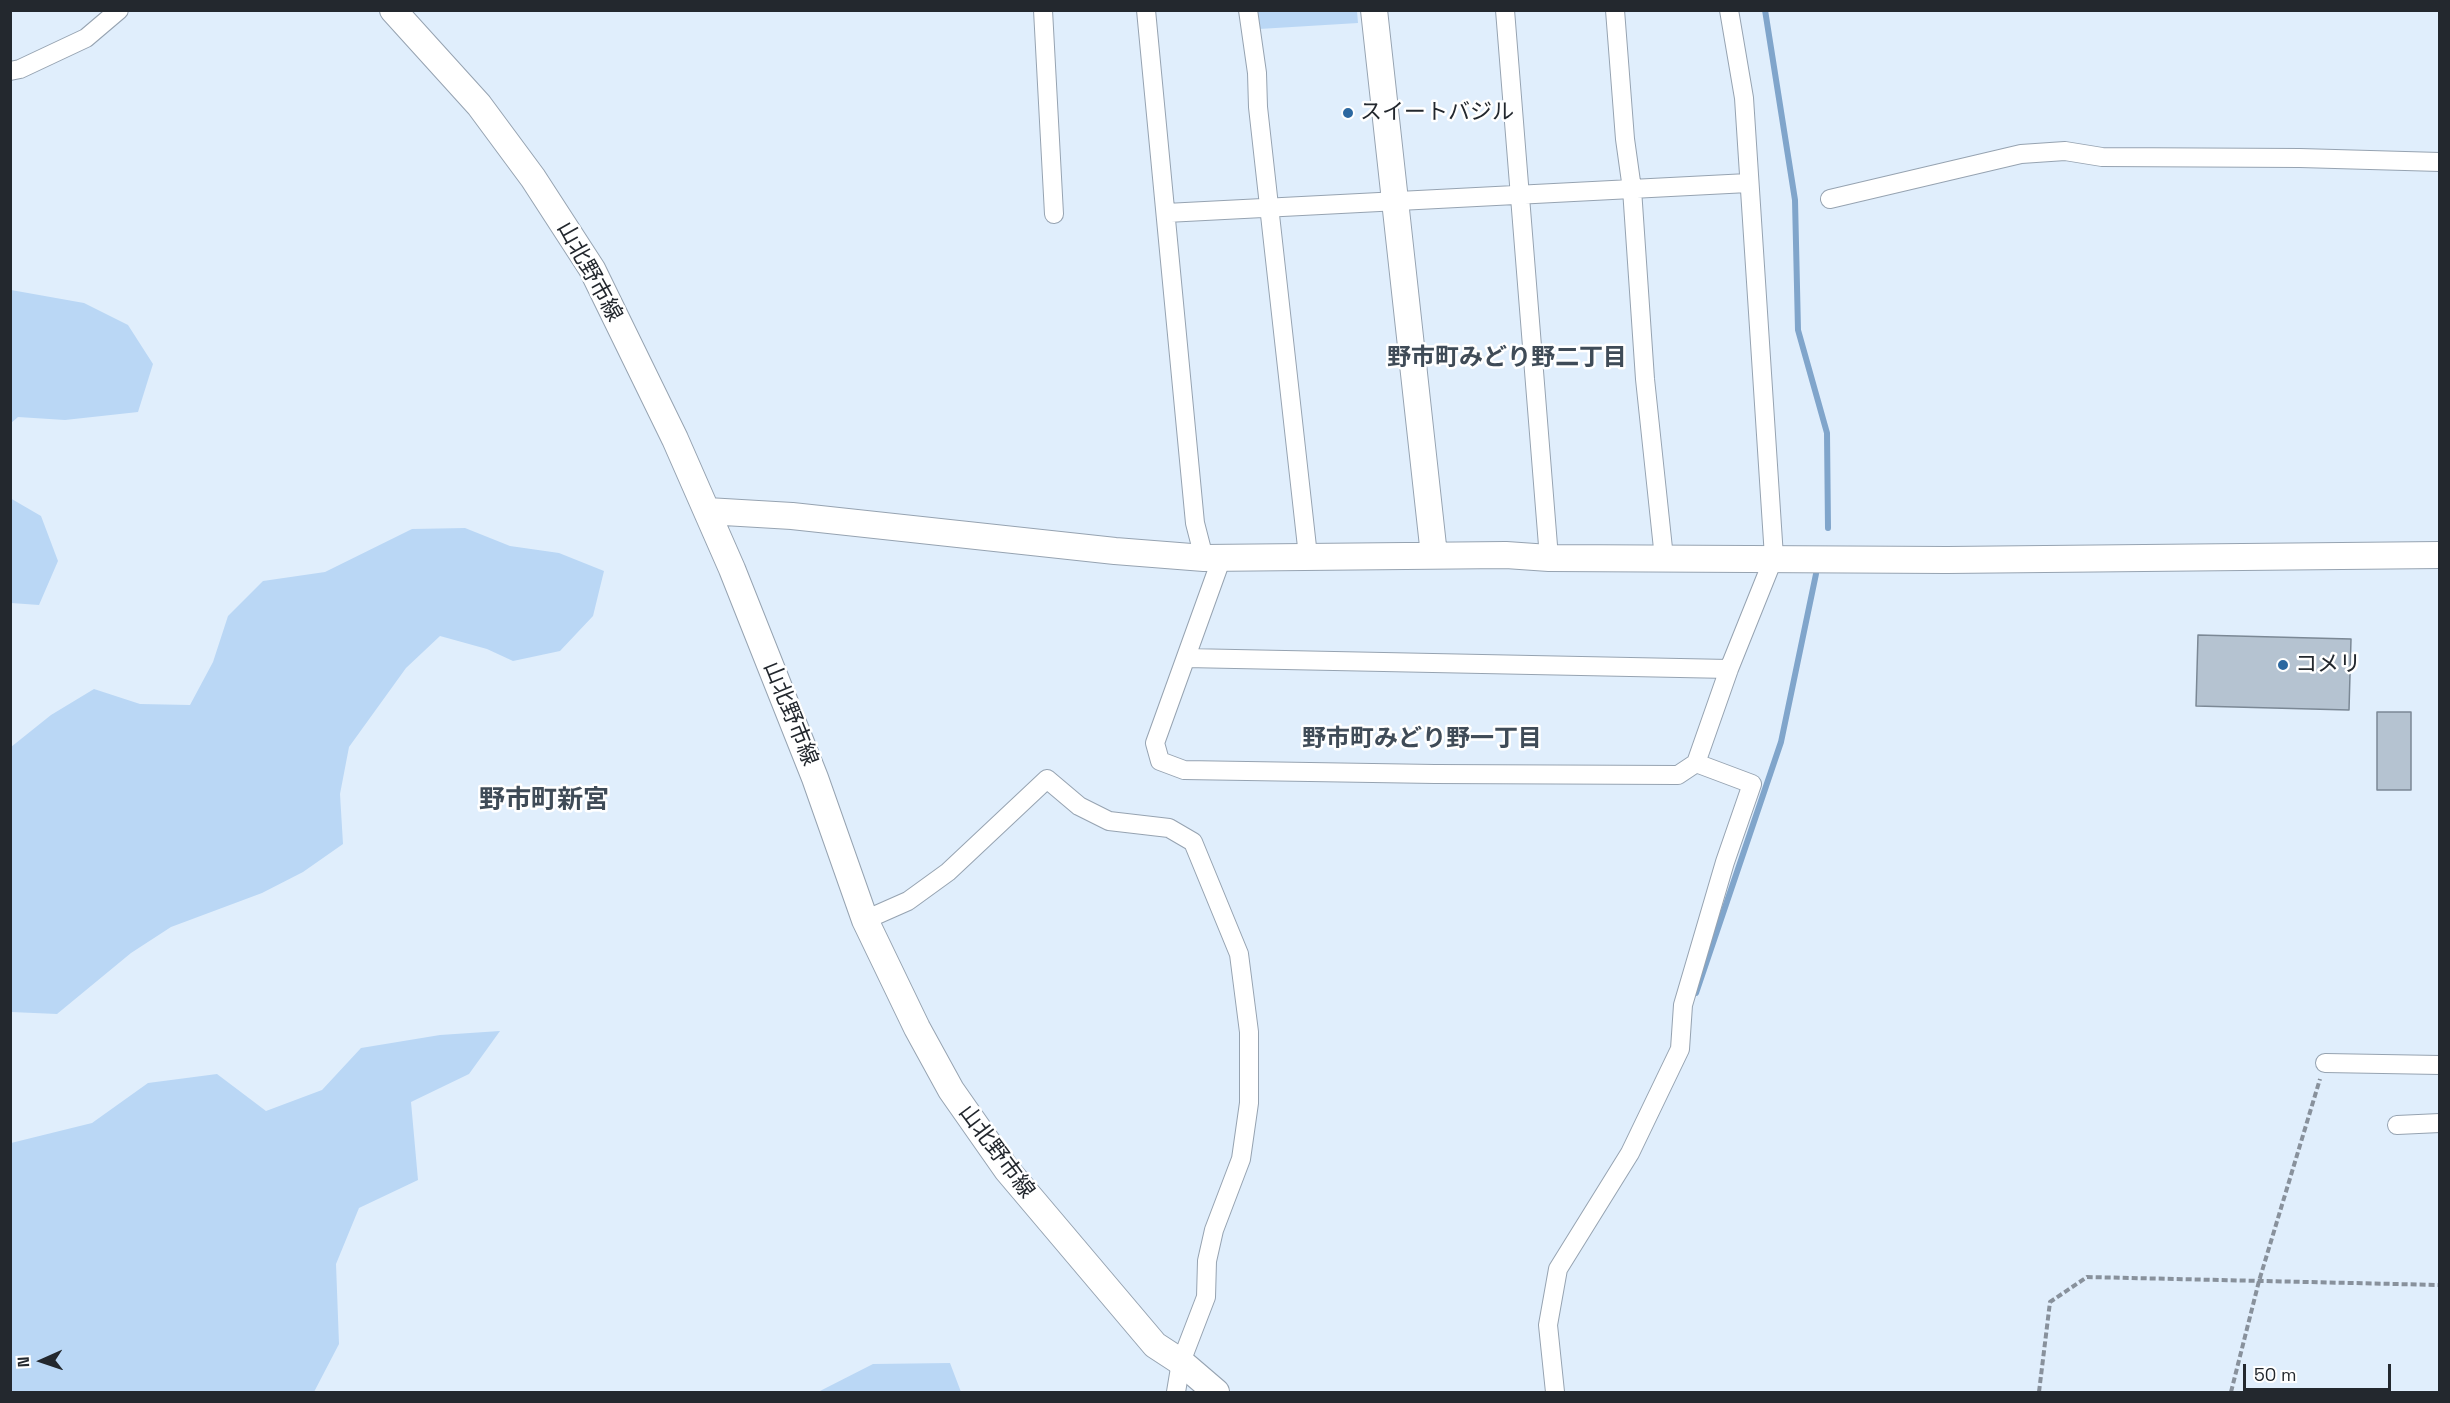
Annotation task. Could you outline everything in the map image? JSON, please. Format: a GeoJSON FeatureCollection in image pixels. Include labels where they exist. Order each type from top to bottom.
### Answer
{"type":"FeatureCollection","features":[{"type":"Feature","properties":{"kind":"street"},"geometry":{"type":"LineString","coordinates":[[10,70],[20,69],[86,38],[119,10]]}},
{"type":"Feature","properties":{"kind":"street","name":"山北野市線"},"geometry":{"type":"LineString","coordinates":[[393,10],[479,105],[533,178],[592,269],[675,439],[706,512],[815,778],[866,920],[917,1028],[951,1090],[1006,1170],[1155,1345],[1181,1362],[1216,1392]]}},
{"type":"Feature","properties":{"kind":"street"},"geometry":{"type":"LineString","coordinates":[[1043,10],[1054,214]]}},
{"type":"Feature","properties":{"kind":"street"},"geometry":{"type":"LineString","coordinates":[[1146,10],[1195,523],[1213,557],[1186,658],[1155,743],[1160,761],[1184,770],[1678,775],[1696,763],[1729,669],[1774,557],[1744,98],[1729,10]]}},
{"type":"Feature","properties":{"kind":"street"},"geometry":{"type":"LineString","coordinates":[[1248,10],[1308,556]]}},
{"type":"Feature","properties":{"kind":"street"},"geometry":{"type":"LineString","coordinates":[[1374,10],[1434,555]]}},
{"type":"Feature","properties":{"kind":"street"},"geometry":{"type":"LineString","coordinates":[[1504,10],[1521,195],[1549,558]]}},
{"type":"Feature","properties":{"kind":"street"},"geometry":{"type":"LineString","coordinates":[[1615,10],[1625,139],[1632,189],[1645,379],[1664,558]]}},
{"type":"Feature","properties":{"kind":"street"},"geometry":{"type":"LineString","coordinates":[[1830,199],[2021,154],[2065,151],[2102,157],[2300,158],[2439,162]]}},
{"type":"Feature","properties":{"kind":"street"},"geometry":{"type":"LineString","coordinates":[[1166,213],[1271,210],[1396,201],[1748,183]]}},
{"type":"Feature","properties":{"kind":"street"},"geometry":{"type":"LineString","coordinates":[[706,512],[792,516],[1114,551],[1213,557],[1506,555],[1549,558],[1774,557],[1947,560],[2439,555]]}},
{"type":"Feature","properties":{"kind":"street"},"geometry":{"type":"LineString","coordinates":[[1186,658],[1729,669]]}},
{"type":"Feature","properties":{"kind":"street"},"geometry":{"type":"LineString","coordinates":[[1555,1392],[1548,1325],[1558,1269],[1630,1153],[1680,1049],[1683,1005],[1725,862],[1752,783],[1696,763]]}},
{"type":"Feature","properties":{"kind":"street"},"geometry":{"type":"LineString","coordinates":[[866,920],[908,901],[948,872],[1047,779],[1079,806],[1109,821],[1169,828],[1193,842],[1239,954],[1249,1032],[1249,1103],[1241,1159],[1214,1230],[1207,1261],[1206,1297],[1181,1362],[1176,1392]]}},
{"type":"Feature","properties":{"kind":"street"},"geometry":{"type":"LineString","coordinates":[[2325,1063],[2439,1065]]}},
{"type":"Feature","properties":{"kind":"street"},"geometry":{"type":"LineString","coordinates":[[2397,1125],[2439,1124]]}},
{"type":"Feature","properties":{"kind":"path"},"geometry":{"type":"LineString","coordinates":[[2231,1392],[2259,1281],[2325,1063]]}},
{"type":"Feature","properties":{"kind":"path"},"geometry":{"type":"LineString","coordinates":[[2039,1392],[2050,1302],[2087,1277],[2439,1285]]}},
{"type":"Feature","properties":{"kind":"shaded area"},"geometry":{"type":"Polygon","coordinates":[[[1258,11],[1357,11],[1358,23],[1259,29],[1258,11]]]}},
{"type":"Feature","properties":{"kind":"shaded area"},"geometry":{"type":"Polygon","coordinates":[[[11,290],[84,303],[128,325],[153,364],[138,412],[65,420],[18,417],[11,423],[11,290]]]}},
{"type":"Feature","properties":{"kind":"shaded area"},"geometry":{"type":"Polygon","coordinates":[[[10,498],[41,516],[58,561],[39,605],[11,603],[10,498]]]}},
{"type":"Feature","properties":{"kind":"shaded area"},"geometry":{"type":"Polygon","coordinates":[[[465,528],[510,546],[559,553],[604,571],[593,616],[560,651],[513,661],[487,649],[440,636],[406,668],[349,747],[340,794],[343,844],[303,872],[262,893],[171,927],[131,953],[57,1014],[11,1012],[11,747],[51,715],[94,689],[140,704],[190,705],[213,662],[228,616],[263,581],[325,572],[412,529],[465,528]]]}},
{"type":"Feature","properties":{"kind":"shaded area"},"geometry":{"type":"Polygon","coordinates":[[[500,1031],[469,1074],[411,1102],[418,1180],[359,1208],[336,1264],[339,1344],[314,1392],[11,1392],[11,1143],[92,1123],[148,1083],[217,1074],[266,1111],[322,1090],[361,1048],[440,1035],[500,1031]]]}},
{"type":"Feature","properties":{"kind":"shaded area"},"geometry":{"type":"Polygon","coordinates":[[[950,1363],[961,1392],[818,1392],[873,1364],[950,1363]]]}},
{"type":"Feature","properties":{"kind":"building"},"geometry":{"type":"Polygon","coordinates":[[[2198,635],[2351,639],[2349,710],[2196,706],[2198,635]]]}},
{"type":"Feature","properties":{"kind":"building"},"geometry":{"type":"Polygon","coordinates":[[[2377,712],[2411,712],[2411,790],[2377,790],[2377,712]]]}},
{"type":"Feature","properties":{"kind":"waterway"},"geometry":{"type":"LineString","coordinates":[[1765,10],[1795,200],[1798,330],[1827,433],[1828,528]]}},
{"type":"Feature","properties":{"kind":"waterway"},"geometry":{"type":"LineString","coordinates":[[1696,993],[1781,742],[1816,574]]}},
{"type":"Feature","properties":{"kind":"place","name":"スイートバジル"},"geometry":{"type":"Point","coordinates":[1348,113]}},
{"type":"Feature","properties":{"kind":"place","name":"コメリ"},"geometry":{"type":"Point","coordinates":[2283,665]}},
{"type":"Feature","properties":{"kind":"district","name":"野市町みどり野二丁目"},"geometry":{"type":"Point","coordinates":[1507,358]}},
{"type":"Feature","properties":{"kind":"district","name":"野市町みどり野一丁目"},"geometry":{"type":"Point","coordinates":[1422,739]}},
{"type":"Feature","properties":{"kind":"district","name":"野市町新宮"},"geometry":{"type":"Point","coordinates":[544,801]}}]}
